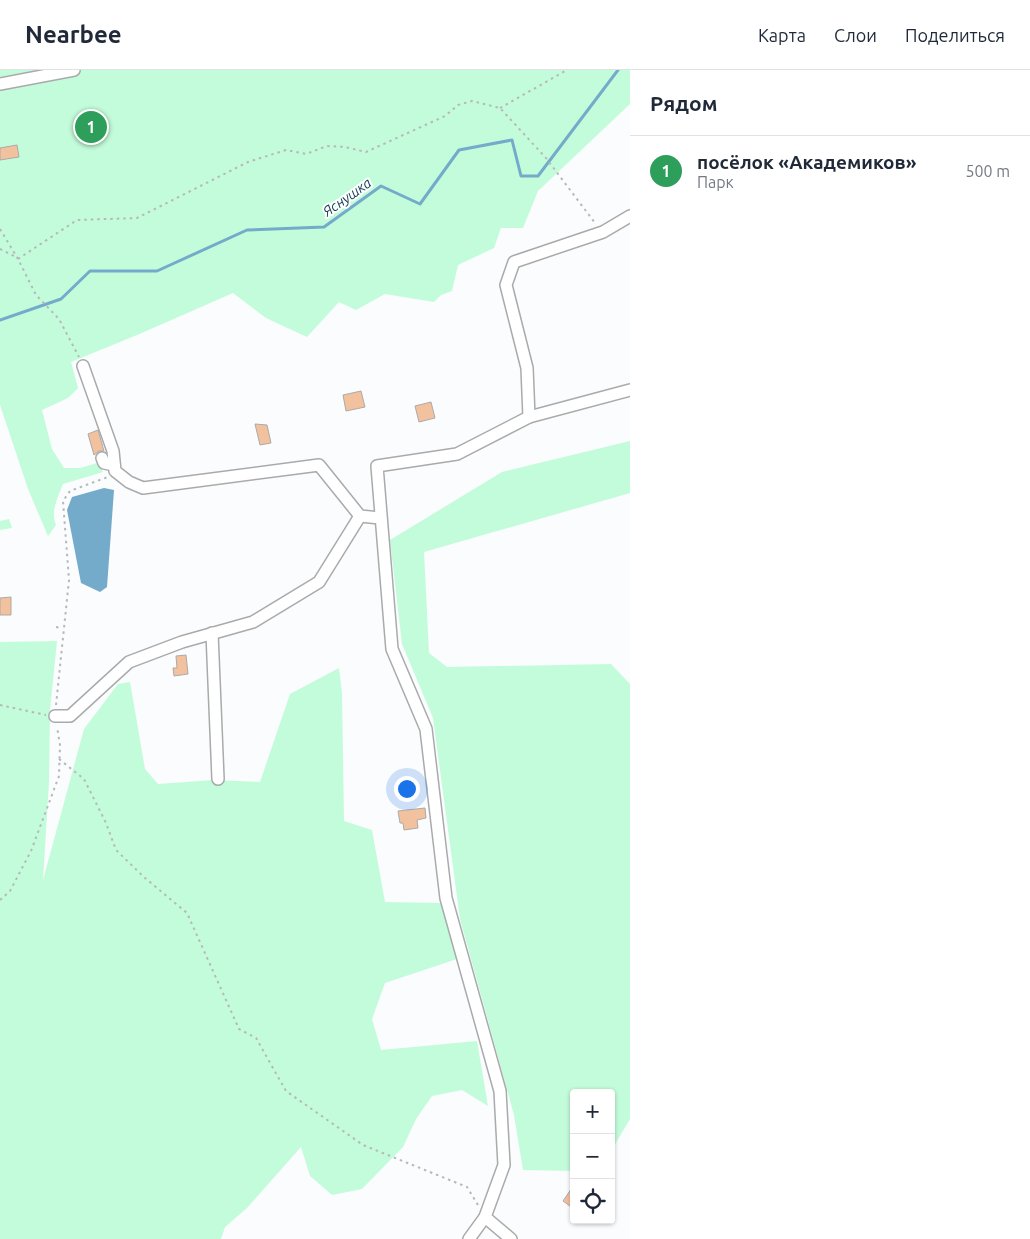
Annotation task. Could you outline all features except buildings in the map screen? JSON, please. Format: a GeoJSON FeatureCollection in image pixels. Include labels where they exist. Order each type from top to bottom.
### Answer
{"type":"FeatureCollection","features":[{"type":"Feature","properties":{"kind":"street"},"geometry":{"type":"LineString","coordinates":[[0,84],[74,70]]}},
{"type":"Feature","properties":{"kind":"street"},"geometry":{"type":"LineString","coordinates":[[529,417],[527,368],[506,285],[514,262],[603,232],[630,216]]}},
{"type":"Feature","properties":{"kind":"street"},"geometry":{"type":"LineString","coordinates":[[83,366],[112,451],[114,468]]}},
{"type":"Feature","properties":{"kind":"street"},"geometry":{"type":"LineString","coordinates":[[469,1239],[485,1217],[504,1165],[500,1091],[446,898],[426,729],[392,649],[377,466],[456,454],[529,417],[630,390]]}},
{"type":"Feature","properties":{"kind":"street"},"geometry":{"type":"LineString","coordinates":[[102,458],[104,463],[114,468],[129,482],[143,488],[319,465],[360,516],[380,518]]}},
{"type":"Feature","properties":{"kind":"street"},"geometry":{"type":"LineString","coordinates":[[55,716],[70,716],[129,662],[182,642],[254,622],[319,582],[360,516]]}},
{"type":"Feature","properties":{"kind":"street"},"geometry":{"type":"LineString","coordinates":[[212,633],[218,779]]}},
{"type":"Feature","properties":{"kind":"street"},"geometry":{"type":"LineString","coordinates":[[485,1217],[510,1239]]}},
{"type":"Feature","properties":{"kind":"path"},"geometry":{"type":"LineString","coordinates":[[500,108],[567,70]]}},
{"type":"Feature","properties":{"kind":"path"},"geometry":{"type":"LineString","coordinates":[[18,259],[77,220],[137,218],[248,162],[286,150],[306,154],[327,146],[345,147],[366,152],[445,116],[458,106],[472,101],[500,108],[546,158],[603,232]]}},
{"type":"Feature","properties":{"kind":"path"},"geometry":{"type":"LineString","coordinates":[[0,230],[18,259],[36,295],[59,318],[83,366]]}},
{"type":"Feature","properties":{"kind":"path"},"geometry":{"type":"LineString","coordinates":[[0,249],[18,259]]}},
{"type":"Feature","properties":{"kind":"path"},"geometry":{"type":"LineString","coordinates":[[0,900],[10,891],[31,851],[59,776],[55,716],[68,580],[63,501],[70,491],[111,476],[114,468]]}},
{"type":"Feature","properties":{"kind":"path"},"geometry":{"type":"LineString","coordinates":[[56,627],[62,628]]}},
{"type":"Feature","properties":{"kind":"path"},"geometry":{"type":"LineString","coordinates":[[0,705],[55,716]]}},
{"type":"Feature","properties":{"kind":"path"},"geometry":{"type":"LineString","coordinates":[[59,759],[84,779],[106,823],[116,850],[144,878],[187,913],[239,1029],[256,1038],[286,1091],[363,1145],[467,1187],[485,1217]]}},
{"type":"Feature","properties":{"kind":"green space"},"geometry":{"type":"Polygon","coordinates":[[[0,70],[630,70],[630,104],[538,191],[523,228],[501,228],[494,248],[458,265],[452,291],[441,295],[434,302],[385,294],[356,310],[339,302],[307,337],[266,318],[233,293],[71,362],[78,388],[68,398],[42,410],[52,449],[64,468],[80,468],[97,463],[103,472],[63,484],[54,510],[56,525],[48,536],[28,489],[0,405],[0,70]]]}},
{"type":"Feature","properties":{"kind":"green space"},"geometry":{"type":"Polygon","coordinates":[[[630,441],[630,493],[424,552],[429,653],[447,667],[611,664],[630,684],[630,1119],[615,1144],[615,1089],[570,1089],[570,1171],[523,1170],[514,1115],[460,919],[433,718],[402,644],[390,540],[502,472],[630,441]]]}},
{"type":"Feature","properties":{"kind":"green space"},"geometry":{"type":"Polygon","coordinates":[[[9,519],[12,528],[0,530],[0,521],[9,519]]]}},
{"type":"Feature","properties":{"kind":"green space"},"geometry":{"type":"Polygon","coordinates":[[[57,641],[50,710],[49,782],[43,880],[84,729],[118,684],[130,682],[145,769],[158,784],[213,780],[260,782],[290,694],[339,668],[342,693],[344,821],[372,830],[385,902],[443,903],[457,959],[385,983],[372,1019],[381,1050],[477,1041],[488,1106],[462,1090],[432,1096],[416,1119],[403,1147],[362,1189],[332,1195],[310,1176],[301,1147],[247,1208],[225,1227],[221,1239],[0,1239],[0,642],[57,641]]]}},
{"type":"Feature","properties":{"kind":"water"},"geometry":{"type":"Polygon","coordinates":[[[104,488],[114,490],[107,587],[100,592],[81,583],[67,510],[72,497],[104,488]]]}},
{"type":"Feature","properties":{"kind":"waterway","name":"Яснушка"},"geometry":{"type":"LineString","coordinates":[[0,320],[61,299],[90,271],[157,271],[247,230],[324,227],[381,186],[420,204],[459,150],[512,140],[521,176],[538,176],[618,70]]}},
{"type":"Feature","properties":{"kind":"place","name":"посёлок «Академиков»"},"geometry":{"type":"Point","coordinates":[91,127]}}]}
